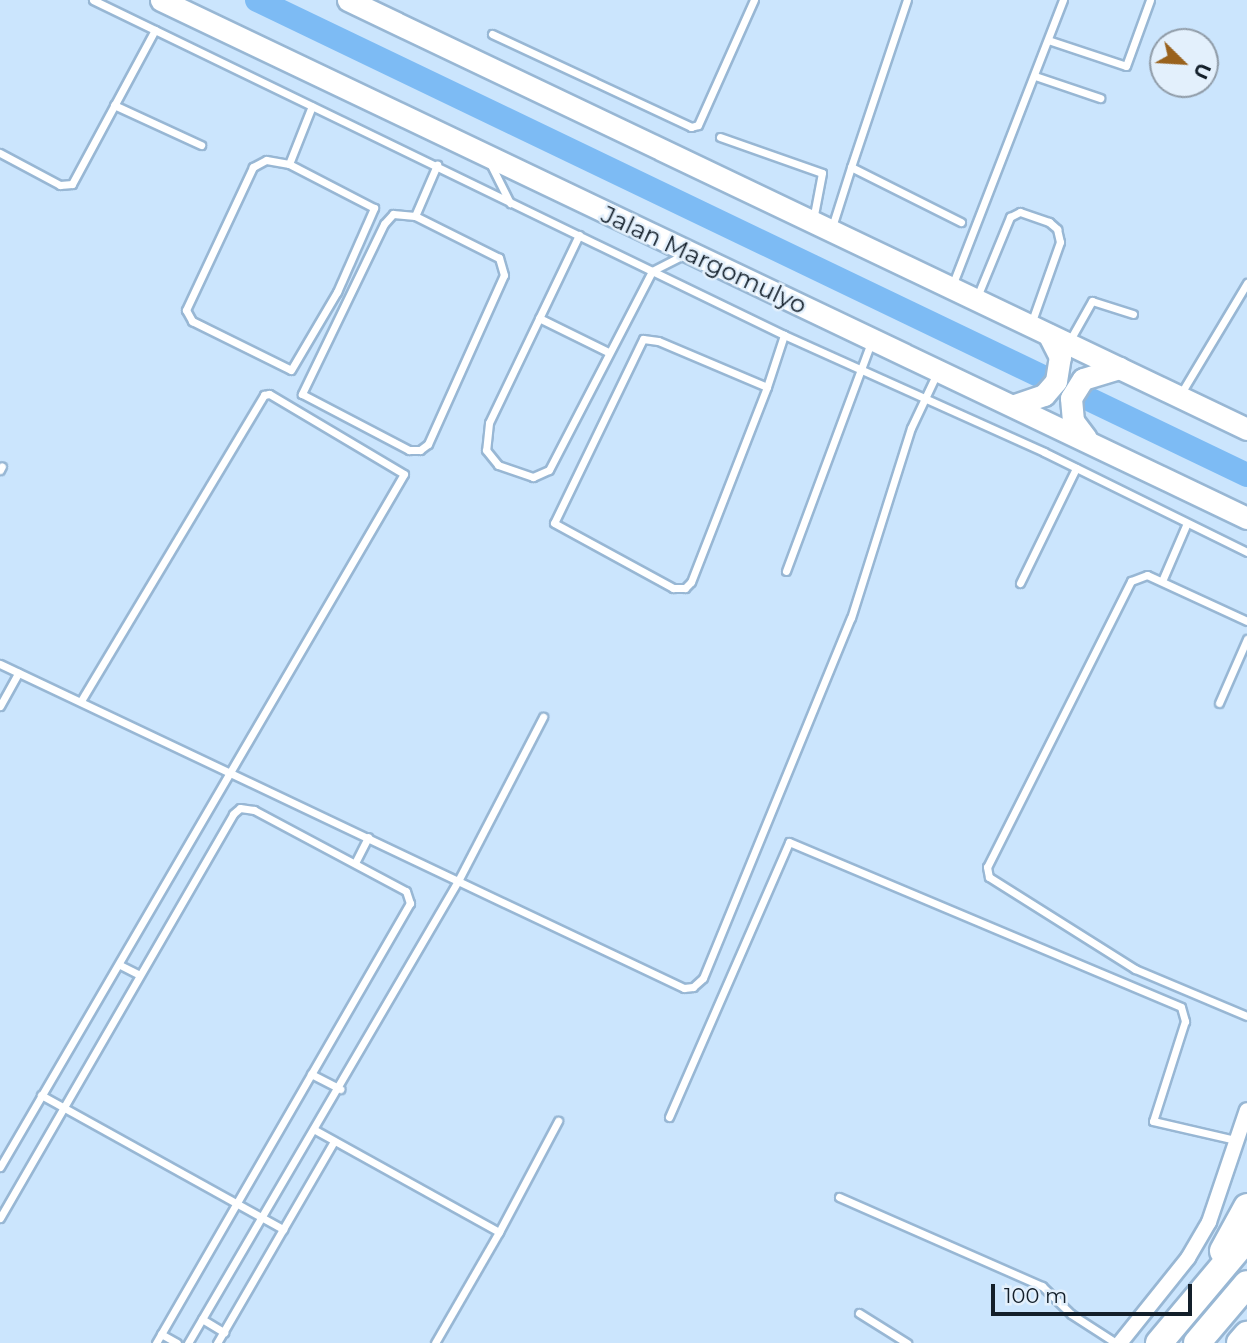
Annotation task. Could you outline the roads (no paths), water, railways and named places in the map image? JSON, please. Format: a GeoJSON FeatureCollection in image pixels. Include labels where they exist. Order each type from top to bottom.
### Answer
{"type":"FeatureCollection","features":[{"type":"Feature","properties":{"kind":"highway"},"geometry":{"type":"LineString","coordinates":[[1203,1287],[1247,1207]]}},
{"type":"Feature","properties":{"kind":"highway"},"geometry":{"type":"LineString","coordinates":[[1159,1343],[1203,1287],[1247,1238]]}},
{"type":"Feature","properties":{"kind":"highway"},"geometry":{"type":"LineString","coordinates":[[1197,1343],[1247,1284]]}},
{"type":"Feature","properties":{"kind":"highway"},"geometry":{"type":"LineString","coordinates":[[1240,1343],[1247,1335]]}},
{"type":"Feature","properties":{"kind":"main road","name":"Jalan Margomulyo"},"geometry":{"type":"LineString","coordinates":[[161,0],[687,254],[1081,432],[1247,518]]}},
{"type":"Feature","properties":{"kind":"main road"},"geometry":{"type":"LineString","coordinates":[[348,0],[379,7],[1112,369],[1180,396],[1247,429]]}},
{"type":"Feature","properties":{"kind":"main road"},"geometry":{"type":"LineString","coordinates":[[1020,403],[1044,395],[1056,381],[1060,366],[1051,338]]}},
{"type":"Feature","properties":{"kind":"main road"},"geometry":{"type":"LineString","coordinates":[[1081,432],[1070,410],[1077,387],[1112,369]]}},
{"type":"Feature","properties":{"kind":"street"},"geometry":{"type":"LineString","coordinates":[[1118,1343],[1188,1258],[1209,1222],[1247,1110]]}},
{"type":"Feature","properties":{"kind":"lane"},"geometry":{"type":"LineString","coordinates":[[93,0],[437,164],[511,203],[784,335],[1076,468],[1247,552]]}},
{"type":"Feature","properties":{"kind":"lane"},"geometry":{"type":"LineString","coordinates":[[492,34],[691,127],[698,125],[754,0]]}},
{"type":"Feature","properties":{"kind":"lane"},"geometry":{"type":"LineString","coordinates":[[821,227],[851,167],[907,0]]}},
{"type":"Feature","properties":{"kind":"lane"},"geometry":{"type":"LineString","coordinates":[[951,289],[1063,0]]}},
{"type":"Feature","properties":{"kind":"lane"},"geometry":{"type":"LineString","coordinates":[[1048,40],[1126,65],[1150,0]]}},
{"type":"Feature","properties":{"kind":"lane"},"geometry":{"type":"LineString","coordinates":[[0,153],[68,187],[155,30]]}},
{"type":"Feature","properties":{"kind":"lane"},"geometry":{"type":"LineString","coordinates":[[1035,76],[1100,98]]}},
{"type":"Feature","properties":{"kind":"lane"},"geometry":{"type":"LineString","coordinates":[[114,105],[201,145]]}},
{"type":"Feature","properties":{"kind":"lane"},"geometry":{"type":"LineString","coordinates":[[289,164],[312,106]]}},
{"type":"Feature","properties":{"kind":"lane"},"geometry":{"type":"LineString","coordinates":[[720,137],[822,173],[821,227]]}},
{"type":"Feature","properties":{"kind":"lane"},"geometry":{"type":"LineString","coordinates":[[486,156],[511,203]]}},
{"type":"Feature","properties":{"kind":"lane"},"geometry":{"type":"LineString","coordinates":[[266,160],[289,164],[374,208],[337,292],[291,370],[191,321],[186,310],[253,167],[266,160]]}},
{"type":"Feature","properties":{"kind":"lane"},"geometry":{"type":"LineString","coordinates":[[415,216],[437,164]]}},
{"type":"Feature","properties":{"kind":"lane"},"geometry":{"type":"LineString","coordinates":[[851,167],[961,222]]}},
{"type":"Feature","properties":{"kind":"lane"},"geometry":{"type":"LineString","coordinates":[[975,301],[1010,217],[1020,212],[1049,222],[1057,229],[1060,242],[1051,338]]}},
{"type":"Feature","properties":{"kind":"lane"},"geometry":{"type":"LineString","coordinates":[[393,215],[415,216],[499,258],[505,275],[428,444],[420,450],[409,450],[302,394],[384,224],[393,215]]}},
{"type":"Feature","properties":{"kind":"lane"},"geometry":{"type":"LineString","coordinates":[[579,235],[489,423],[486,450],[498,465],[533,478],[548,470],[652,271],[687,254]]}},
{"type":"Feature","properties":{"kind":"lane"},"geometry":{"type":"LineString","coordinates":[[1180,396],[1247,283]]}},
{"type":"Feature","properties":{"kind":"lane"},"geometry":{"type":"LineString","coordinates":[[1051,338],[1092,301],[1133,314]]}},
{"type":"Feature","properties":{"kind":"lane"},"geometry":{"type":"LineString","coordinates":[[539,318],[608,352]]}},
{"type":"Feature","properties":{"kind":"lane"},"geometry":{"type":"LineString","coordinates":[[767,387],[684,351],[643,339],[554,523],[673,588],[685,588],[767,387],[784,335]]}},
{"type":"Feature","properties":{"kind":"lane"},"geometry":{"type":"LineString","coordinates":[[786,571],[873,338]]}},
{"type":"Feature","properties":{"kind":"lane"},"geometry":{"type":"LineString","coordinates":[[0,664],[684,988],[693,988],[703,978],[851,618],[923,397],[939,369]]}},
{"type":"Feature","properties":{"kind":"lane"},"geometry":{"type":"LineString","coordinates":[[0,1167],[404,476],[270,394],[264,395],[81,701]]}},
{"type":"Feature","properties":{"kind":"lane"},"geometry":{"type":"LineString","coordinates":[[1020,583],[1076,468]]}},
{"type":"Feature","properties":{"kind":"lane"},"geometry":{"type":"LineString","coordinates":[[1162,581],[1187,523]]}},
{"type":"Feature","properties":{"kind":"lane"},"geometry":{"type":"LineString","coordinates":[[1247,621],[1147,575],[1131,581],[1009,816],[987,873],[1135,969],[1247,1016]]}},
{"type":"Feature","properties":{"kind":"lane"},"geometry":{"type":"LineString","coordinates":[[1219,703],[1247,639]]}},
{"type":"Feature","properties":{"kind":"lane"},"geometry":{"type":"LineString","coordinates":[[0,706],[18,673]]}},
{"type":"Feature","properties":{"kind":"lane"},"geometry":{"type":"LineString","coordinates":[[188,1343],[340,1089],[458,881],[543,717]]}},
{"type":"Feature","properties":{"kind":"lane"},"geometry":{"type":"LineString","coordinates":[[0,1216],[240,808],[254,810],[406,891],[410,903],[156,1343]]}},
{"type":"Feature","properties":{"kind":"lane"},"geometry":{"type":"LineString","coordinates":[[355,863],[368,837]]}},
{"type":"Feature","properties":{"kind":"lane"},"geometry":{"type":"LineString","coordinates":[[669,1117],[789,842],[1181,1007],[1185,1021],[1153,1121],[1236,1140]]}},
{"type":"Feature","properties":{"kind":"lane"},"geometry":{"type":"LineString","coordinates":[[120,965],[140,975]]}},
{"type":"Feature","properties":{"kind":"lane"},"geometry":{"type":"LineString","coordinates":[[311,1074],[340,1089]]}},
{"type":"Feature","properties":{"kind":"lane"},"geometry":{"type":"LineString","coordinates":[[41,1095],[65,1105],[283,1229]]}},
{"type":"Feature","properties":{"kind":"lane"},"geometry":{"type":"LineString","coordinates":[[435,1343],[499,1232],[558,1121]]}},
{"type":"Feature","properties":{"kind":"lane"},"geometry":{"type":"LineString","coordinates":[[314,1130],[499,1232]]}},
{"type":"Feature","properties":{"kind":"lane"},"geometry":{"type":"LineString","coordinates":[[218,1343],[334,1141]]}},
{"type":"Feature","properties":{"kind":"lane"},"geometry":{"type":"LineString","coordinates":[[838,1197],[1042,1286],[1071,1314],[1118,1343]]}},
{"type":"Feature","properties":{"kind":"lane"},"geometry":{"type":"LineString","coordinates":[[859,1314],[907,1343]]}},
{"type":"Feature","properties":{"kind":"lane"},"geometry":{"type":"LineString","coordinates":[[202,1319],[224,1332]]}},
{"type":"Feature","properties":{"kind":"lane"},"geometry":{"type":"LineString","coordinates":[[161,1334],[177,1343]]}},
{"type":"Feature","properties":{"kind":"waterway"},"geometry":{"type":"LineString","coordinates":[[257,0],[1247,475]]}}]}
